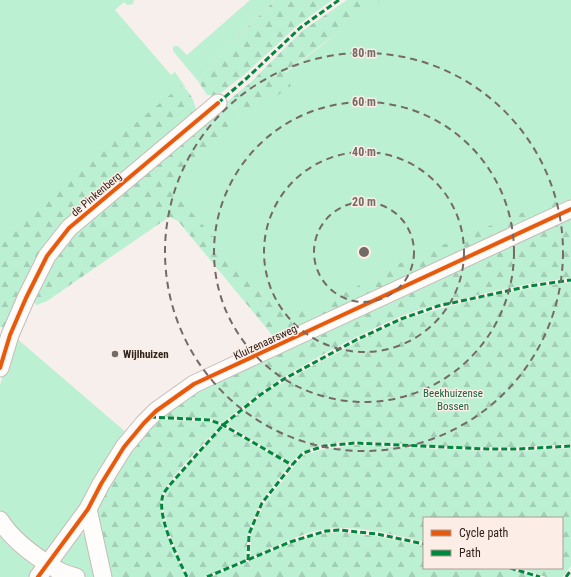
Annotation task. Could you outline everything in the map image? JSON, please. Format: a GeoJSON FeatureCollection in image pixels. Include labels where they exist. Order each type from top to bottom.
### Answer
{"type":"FeatureCollection","features":[{"type":"Feature","properties":{"kind":"street","name":"de Pinkenberg"},"geometry":{"type":"LineString","coordinates":[[0,368],[5,333],[26,298],[47,256],[69,228],[218,103]]}},
{"type":"Feature","properties":{"kind":"street","name":"Kluizenaarsweg"},"geometry":{"type":"LineString","coordinates":[[44,570],[88,509],[101,484],[124,447],[144,423],[168,402],[194,384],[571,209]]}},
{"type":"Feature","properties":{"kind":"street"},"geometry":{"type":"LineString","coordinates":[[88,509],[103,577]]}},
{"type":"Feature","properties":{"kind":"street"},"geometry":{"type":"LineString","coordinates":[[0,520],[44,570],[57,570],[76,577]]}},
{"type":"Feature","properties":{"kind":"green space"},"geometry":{"type":"Polygon","coordinates":[[[0,0],[134,0],[133,4],[127,5],[124,2],[115,10],[171,75],[175,72],[186,88],[181,86],[0,274],[0,0]]]}},
{"type":"Feature","properties":{"kind":"green space"},"geometry":{"type":"Polygon","coordinates":[[[250,0],[275,0],[234,41],[198,81],[173,51],[174,46],[178,46],[187,55],[250,0]]]}},
{"type":"Feature","properties":{"kind":"green space"},"geometry":{"type":"Polygon","coordinates":[[[275,0],[332,0],[297,26],[244,75],[217,96],[207,95],[198,81],[234,41],[275,0]]]}},
{"type":"Feature","properties":{"kind":"green space"},"geometry":{"type":"Polygon","coordinates":[[[347,0],[382,0],[285,72],[291,86],[244,119],[227,102],[251,82],[302,31],[347,0]]]}},
{"type":"Feature","properties":{"kind":"green space"},"geometry":{"type":"Polygon","coordinates":[[[377,0],[571,0],[571,204],[565,207],[561,202],[297,324],[283,309],[277,308],[163,185],[230,123],[217,111],[227,102],[240,115],[285,73],[325,43],[377,0]]]}},
{"type":"Feature","properties":{"kind":"green space"},"geometry":{"type":"Polygon","coordinates":[[[181,86],[190,94],[198,114],[65,226],[8,328],[0,327],[0,248],[28,211],[181,86]]]}},
{"type":"Feature","properties":{"kind":"green space"},"geometry":{"type":"Polygon","coordinates":[[[217,111],[237,129],[175,187],[176,195],[277,308],[297,311],[317,308],[406,260],[553,200],[559,200],[565,207],[277,341],[178,221],[169,217],[47,301],[37,305],[30,300],[71,231],[217,111]]]}},
{"type":"Feature","properties":{"kind":"green space"},"geometry":{"type":"Polygon","coordinates":[[[571,214],[571,278],[492,292],[432,306],[399,317],[346,342],[293,371],[255,396],[222,423],[211,419],[157,417],[177,401],[571,214]]]}},
{"type":"Feature","properties":{"kind":"green space","name":"Beekhuizense Bossen"},"geometry":{"type":"Polygon","coordinates":[[[571,282],[571,444],[518,447],[457,447],[355,441],[324,444],[302,452],[290,463],[226,424],[261,396],[285,381],[357,342],[402,320],[494,295],[571,282]]]}},
{"type":"Feature","properties":{"kind":"green space"},"geometry":{"type":"Polygon","coordinates":[[[15,337],[128,434],[49,553],[39,552],[5,521],[0,511],[0,385],[15,337]]]}},
{"type":"Feature","properties":{"kind":"green space"},"geometry":{"type":"Polygon","coordinates":[[[154,419],[210,422],[219,424],[220,426],[179,470],[162,495],[161,504],[164,526],[172,548],[186,577],[107,577],[98,534],[97,504],[106,486],[154,419]]]}},
{"type":"Feature","properties":{"kind":"green space"},"geometry":{"type":"Polygon","coordinates":[[[223,427],[289,465],[260,503],[248,533],[246,557],[244,560],[204,577],[189,577],[167,525],[164,504],[165,494],[169,487],[223,427]]]}},
{"type":"Feature","properties":{"kind":"green space"},"geometry":{"type":"Polygon","coordinates":[[[355,445],[488,451],[571,448],[571,566],[562,577],[546,577],[522,569],[563,569],[563,517],[423,517],[423,542],[388,534],[350,528],[338,528],[307,534],[279,544],[252,557],[250,556],[251,534],[264,504],[304,455],[325,449],[355,445]]]}},
{"type":"Feature","properties":{"kind":"green space"},"geometry":{"type":"Polygon","coordinates":[[[0,529],[39,565],[31,577],[0,577],[0,529]]]}},
{"type":"Feature","properties":{"kind":"green space"},"geometry":{"type":"Polygon","coordinates":[[[339,532],[376,536],[423,546],[423,569],[506,569],[535,577],[211,577],[291,543],[326,533],[339,532]]]}},
{"type":"Feature","properties":{"kind":"green space"},"geometry":{"type":"Polygon","coordinates":[[[80,533],[86,535],[99,577],[83,577],[57,561],[80,533]]]}},
{"type":"Feature","properties":{"kind":"marked path"},"geometry":{"type":"LineString","coordinates":[[218,103],[300,28],[339,0]]}},
{"type":"Feature","properties":{"kind":"marked path"},"geometry":{"type":"LineString","coordinates":[[187,577],[165,525],[162,504],[163,495],[168,487],[223,425],[260,395],[284,379],[356,340],[401,319],[438,306],[530,286],[571,280]]}},
{"type":"Feature","properties":{"kind":"marked path"},"geometry":{"type":"LineString","coordinates":[[150,417],[210,420],[223,425],[292,465]]}},
{"type":"Feature","properties":{"kind":"marked path"},"geometry":{"type":"LineString","coordinates":[[248,560],[249,534],[262,503],[303,453],[324,446],[355,443],[488,449],[571,446]]}},
{"type":"Feature","properties":{"kind":"marked path"},"geometry":{"type":"LineString","coordinates":[[207,577],[290,542],[326,531],[339,530],[377,534],[423,544]]}},
{"type":"Feature","properties":{"kind":"marked path"},"geometry":{"type":"LineString","coordinates":[[513,569],[540,577]]}},
{"type":"Feature","properties":{"kind":"marked path"},"geometry":{"type":"LineString","coordinates":[[566,577],[571,570]]}},
{"type":"Feature","properties":{"kind":"cycle path"},"geometry":{"type":"LineString","coordinates":[[0,368],[10,335],[26,298],[47,256],[69,228],[218,103]]}},
{"type":"Feature","properties":{"kind":"cycle path"},"geometry":{"type":"LineString","coordinates":[[38,577],[88,509],[101,484],[124,447],[156,411],[194,384],[571,209]]}},
{"type":"Feature","properties":{"kind":"place","name":"Wijlhuizen"},"geometry":{"type":"Point","coordinates":[115,354]}}]}
